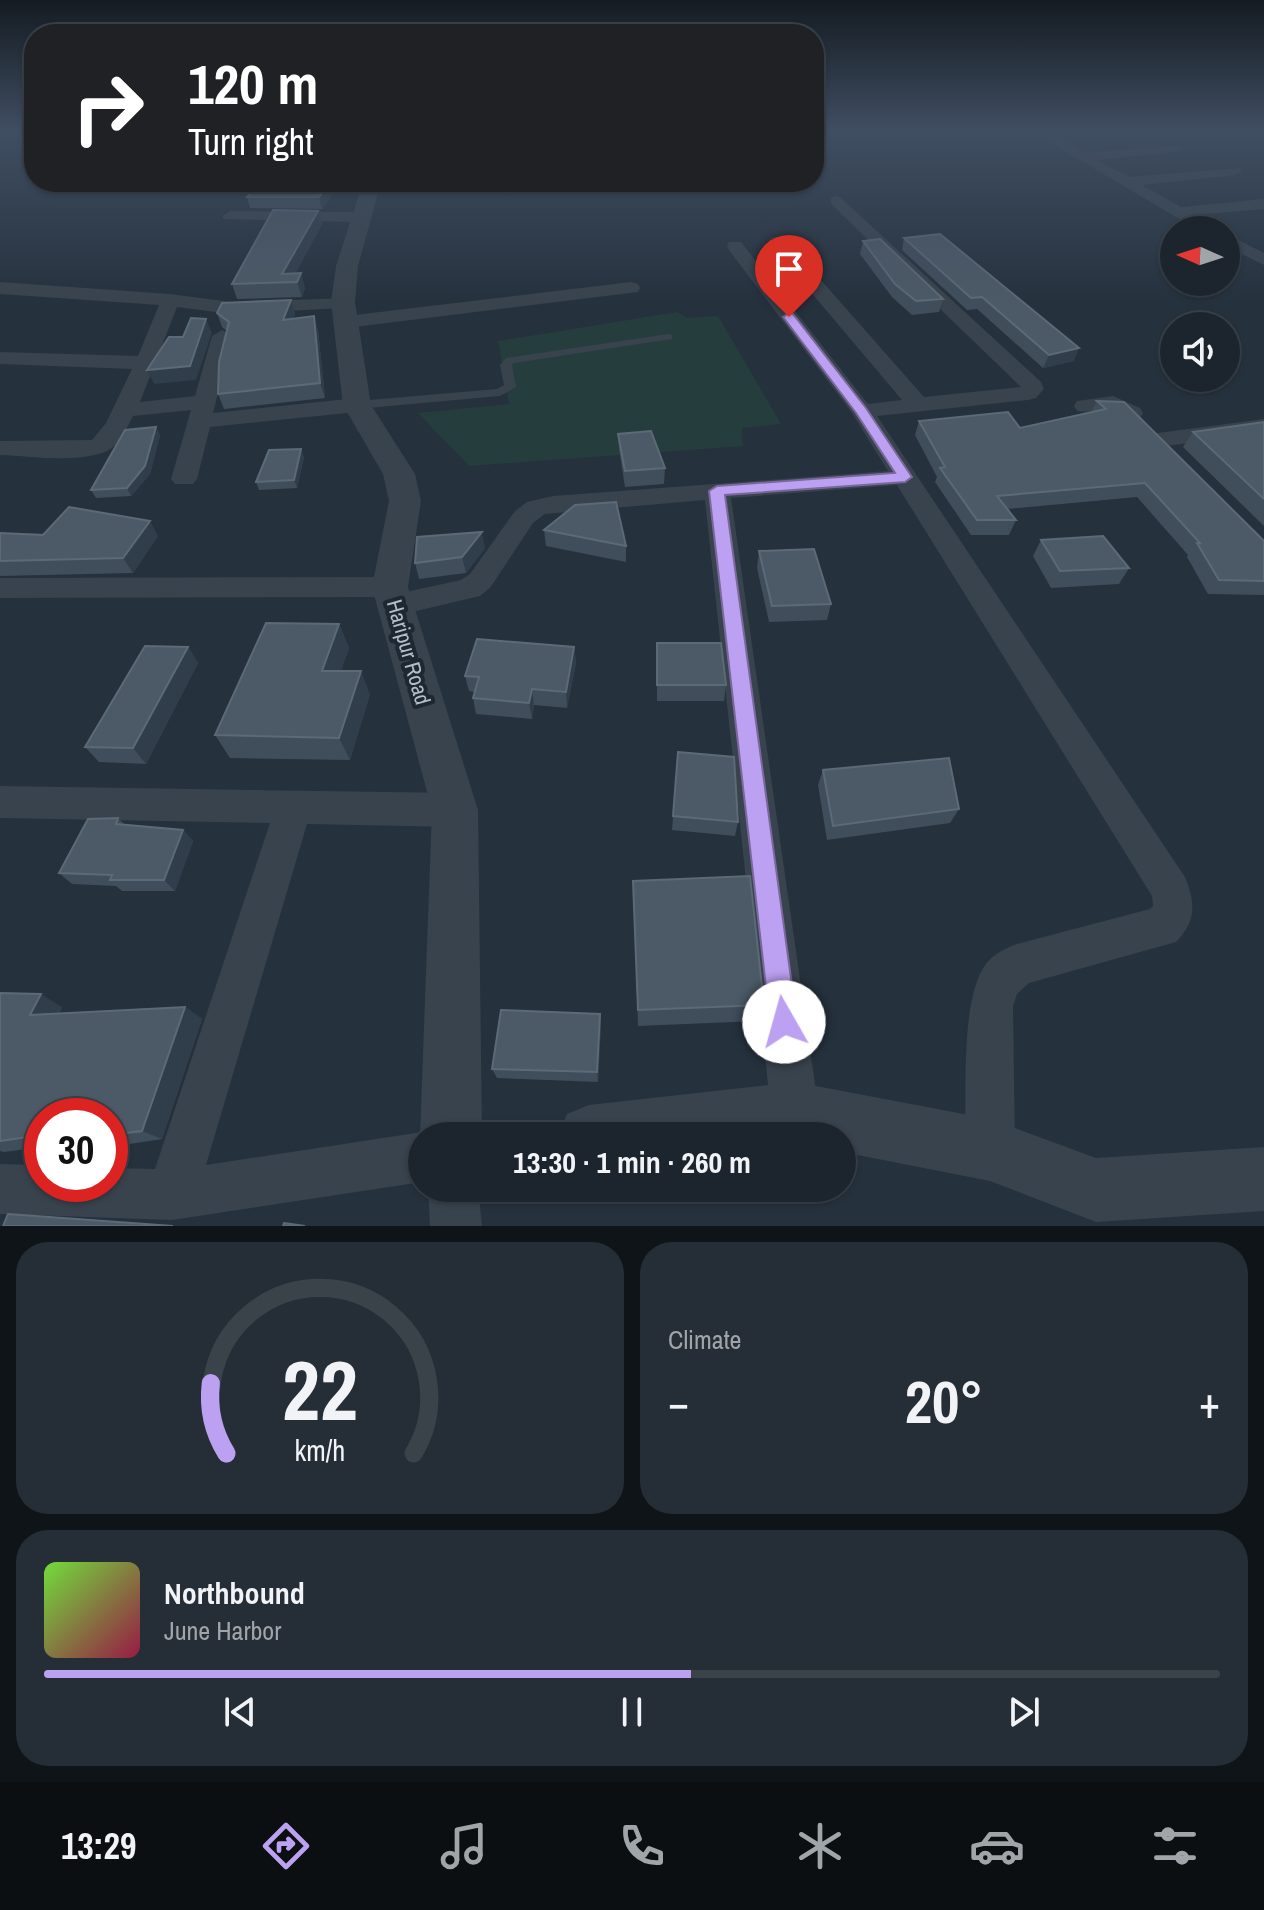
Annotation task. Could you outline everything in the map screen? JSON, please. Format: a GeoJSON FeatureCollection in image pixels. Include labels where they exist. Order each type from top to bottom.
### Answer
{"type":"FeatureCollection","features":[{"type":"Feature","properties":{"kind":"street"},"geometry":{"type":"LineString","coordinates":[[1137,188],[1186,216]]}},
{"type":"Feature","properties":{"kind":"street"},"geometry":{"type":"LineString","coordinates":[[230,216],[366,199]]}},
{"type":"Feature","properties":{"kind":"street","name":"Haripur Road"},"geometry":{"type":"LineString","coordinates":[[366,199],[347,266],[344,312],[357,405],[399,474],[405,501],[392,596],[455,810],[451,1122]]}},
{"type":"Feature","properties":{"kind":"street"},"geometry":{"type":"LineString","coordinates":[[836,201],[1030,382],[1033,389],[1028,393],[862,411]]}},
{"type":"Feature","properties":{"kind":"street"},"geometry":{"type":"LineString","coordinates":[[1179,212],[1264,204]]}},
{"type":"Feature","properties":{"kind":"street"},"geometry":{"type":"LineString","coordinates":[[777,241],[918,404]]}},
{"type":"Feature","properties":{"kind":"street"},"geometry":{"type":"LineString","coordinates":[[1242,248],[1264,245]]}},
{"type":"Feature","properties":{"kind":"street"},"geometry":{"type":"LineString","coordinates":[[735,246],[862,411],[1171,891],[1174,914],[1161,927],[1017,965],[1000,980],[991,1006],[990,1150]]}},
{"type":"Feature","properties":{"kind":"street"},"geometry":{"type":"LineString","coordinates":[[1242,248],[1264,260]]}},
{"type":"Feature","properties":{"kind":"street"},"geometry":{"type":"LineString","coordinates":[[0,288],[170,300],[231,308],[344,312],[631,288]]}},
{"type":"Feature","properties":{"kind":"street"},"geometry":{"type":"LineString","coordinates":[[0,448],[99,445],[109,440],[125,410],[170,300]]}},
{"type":"Feature","properties":{"kind":"street"},"geometry":{"type":"LineString","coordinates":[[184,479],[222,336]]}},
{"type":"Feature","properties":{"kind":"street"},"geometry":{"type":"LineString","coordinates":[[0,358],[144,363]]}},
{"type":"Feature","properties":{"kind":"street"},"geometry":{"type":"LineString","coordinates":[[1085,406],[1104,403],[1126,408],[1179,461]]}},
{"type":"Feature","properties":{"kind":"street"},"geometry":{"type":"LineString","coordinates":[[125,410],[202,411],[357,405]]}},
{"type":"Feature","properties":{"kind":"street"},"geometry":{"type":"LineString","coordinates":[[1158,440],[1264,426]]}},
{"type":"Feature","properties":{"kind":"street"},"geometry":{"type":"LineString","coordinates":[[0,588],[392,596],[470,589],[480,581],[524,517],[536,508],[553,504],[905,477]]}},
{"type":"Feature","properties":{"kind":"street"},"geometry":{"type":"LineString","coordinates":[[717,491],[795,1112]]}},
{"type":"Feature","properties":{"kind":"street"},"geometry":{"type":"LineString","coordinates":[[0,802],[455,810]]}},
{"type":"Feature","properties":{"kind":"street"},"geometry":{"type":"LineString","coordinates":[[172,1195],[293,809]]}},
{"type":"Feature","properties":{"kind":"street"},"geometry":{"type":"LineString","coordinates":[[709,1122],[795,1112],[990,1150],[1104,1208],[1264,1179]]}},
{"type":"Feature","properties":{"kind":"street"},"geometry":{"type":"LineString","coordinates":[[0,1189],[172,1195],[408,1159]]}},
{"type":"Feature","properties":{"kind":"street"},"geometry":{"type":"LineString","coordinates":[[454,1202],[456,1226]]}},
{"type":"Feature","properties":{"kind":"lane"},"geometry":{"type":"LineString","coordinates":[[357,405],[500,392],[510,387],[506,365],[510,360],[668,337]]}},
{"type":"Feature","properties":{"kind":"green space"},"geometry":{"type":"Polygon","coordinates":[[[677,312],[687,318],[718,316],[781,424],[742,428],[743,446],[469,466],[418,413],[509,404],[498,341],[677,312]]]}},
{"type":"Feature","properties":{"kind":"building"},"geometry":{"type":"Polygon","coordinates":[[[252,192],[323,192],[319,197],[247,197],[252,192]]]}},
{"type":"Feature","properties":{"kind":"building"},"geometry":{"type":"Polygon","coordinates":[[[273,210],[318,211],[282,274],[301,273],[297,282],[232,284],[273,210]]]}},
{"type":"Feature","properties":{"kind":"building"},"geometry":{"type":"Polygon","coordinates":[[[940,234],[1079,348],[1049,355],[982,297],[971,298],[904,238],[940,234]]]}},
{"type":"Feature","properties":{"kind":"building"},"geometry":{"type":"Polygon","coordinates":[[[880,239],[943,299],[916,301],[895,284],[863,241],[880,239]]]}},
{"type":"Feature","properties":{"kind":"building"},"geometry":{"type":"Polygon","coordinates":[[[291,300],[283,320],[314,316],[320,383],[218,394],[219,362],[229,322],[217,313],[222,303],[291,300]]]}},
{"type":"Feature","properties":{"kind":"building"},"geometry":{"type":"Polygon","coordinates":[[[191,318],[206,319],[190,366],[147,370],[169,337],[183,337],[191,318]]]}},
{"type":"Feature","properties":{"kind":"building"},"geometry":{"type":"Polygon","coordinates":[[[1097,401],[1124,402],[1264,541],[1264,581],[1219,580],[1197,543],[1200,543],[1145,483],[997,496],[1016,520],[977,520],[940,468],[945,467],[919,421],[1008,412],[1020,428],[1106,409],[1097,401]]]}},
{"type":"Feature","properties":{"kind":"building"},"geometry":{"type":"Polygon","coordinates":[[[1264,422],[1264,499],[1193,432],[1264,422]]]}},
{"type":"Feature","properties":{"kind":"building"},"geometry":{"type":"Polygon","coordinates":[[[156,427],[145,466],[127,488],[91,490],[125,430],[156,427]]]}},
{"type":"Feature","properties":{"kind":"building"},"geometry":{"type":"Polygon","coordinates":[[[651,431],[665,468],[625,471],[618,434],[651,431]]]}},
{"type":"Feature","properties":{"kind":"building"},"geometry":{"type":"Polygon","coordinates":[[[301,449],[294,480],[256,482],[269,450],[301,449]]]}},
{"type":"Feature","properties":{"kind":"building"},"geometry":{"type":"Polygon","coordinates":[[[616,502],[626,546],[544,530],[575,505],[616,502]]]}},
{"type":"Feature","properties":{"kind":"building"},"geometry":{"type":"Polygon","coordinates":[[[69,507],[150,521],[123,558],[0,561],[0,533],[43,535],[69,507]]]}},
{"type":"Feature","properties":{"kind":"building"},"geometry":{"type":"Polygon","coordinates":[[[482,532],[462,557],[415,563],[417,537],[482,532]]]}},
{"type":"Feature","properties":{"kind":"building"},"geometry":{"type":"Polygon","coordinates":[[[1103,536],[1129,568],[1060,571],[1041,540],[1103,536]]]}},
{"type":"Feature","properties":{"kind":"building"},"geometry":{"type":"Polygon","coordinates":[[[814,549],[831,604],[772,606],[759,551],[814,549]]]}},
{"type":"Feature","properties":{"kind":"building"},"geometry":{"type":"Polygon","coordinates":[[[266,623],[339,624],[322,671],[361,671],[339,738],[215,735],[266,623]]]}},
{"type":"Feature","properties":{"kind":"building"},"geometry":{"type":"Polygon","coordinates":[[[477,639],[574,647],[566,692],[532,689],[529,703],[473,698],[479,677],[465,676],[477,639]]]}},
{"type":"Feature","properties":{"kind":"building"},"geometry":{"type":"Polygon","coordinates":[[[657,643],[721,643],[726,685],[657,685],[657,643]]]}},
{"type":"Feature","properties":{"kind":"building"},"geometry":{"type":"Polygon","coordinates":[[[145,646],[188,647],[133,748],[85,747],[145,646]]]}},
{"type":"Feature","properties":{"kind":"building"},"geometry":{"type":"Polygon","coordinates":[[[678,752],[734,757],[738,822],[673,816],[678,752]]]}},
{"type":"Feature","properties":{"kind":"building"},"geometry":{"type":"Polygon","coordinates":[[[949,758],[959,809],[833,826],[823,770],[949,758]]]}},
{"type":"Feature","properties":{"kind":"building"},"geometry":{"type":"Polygon","coordinates":[[[118,818],[116,824],[183,830],[164,880],[110,880],[112,875],[59,873],[88,819],[118,818]]]}},
{"type":"Feature","properties":{"kind":"building"},"geometry":{"type":"Polygon","coordinates":[[[750,876],[764,1005],[638,1010],[633,881],[750,876]]]}},
{"type":"Feature","properties":{"kind":"building"},"geometry":{"type":"Polygon","coordinates":[[[0,993],[41,994],[30,1015],[185,1007],[142,1131],[128,1133],[128,1098],[24,1098],[24,1138],[0,1141],[0,993]]]}},
{"type":"Feature","properties":{"kind":"building"},"geometry":{"type":"Polygon","coordinates":[[[501,1010],[600,1014],[597,1072],[492,1069],[501,1010]]]}},
{"type":"Feature","properties":{"kind":"building"},"geometry":{"type":"Polygon","coordinates":[[[8,1214],[173,1226],[3,1226],[8,1214]]]}},
{"type":"Feature","properties":{"kind":"route"},"geometry":{"type":"LineString","coordinates":[[784,1022],[717,491],[905,477],[862,411],[789,317]]}}]}
